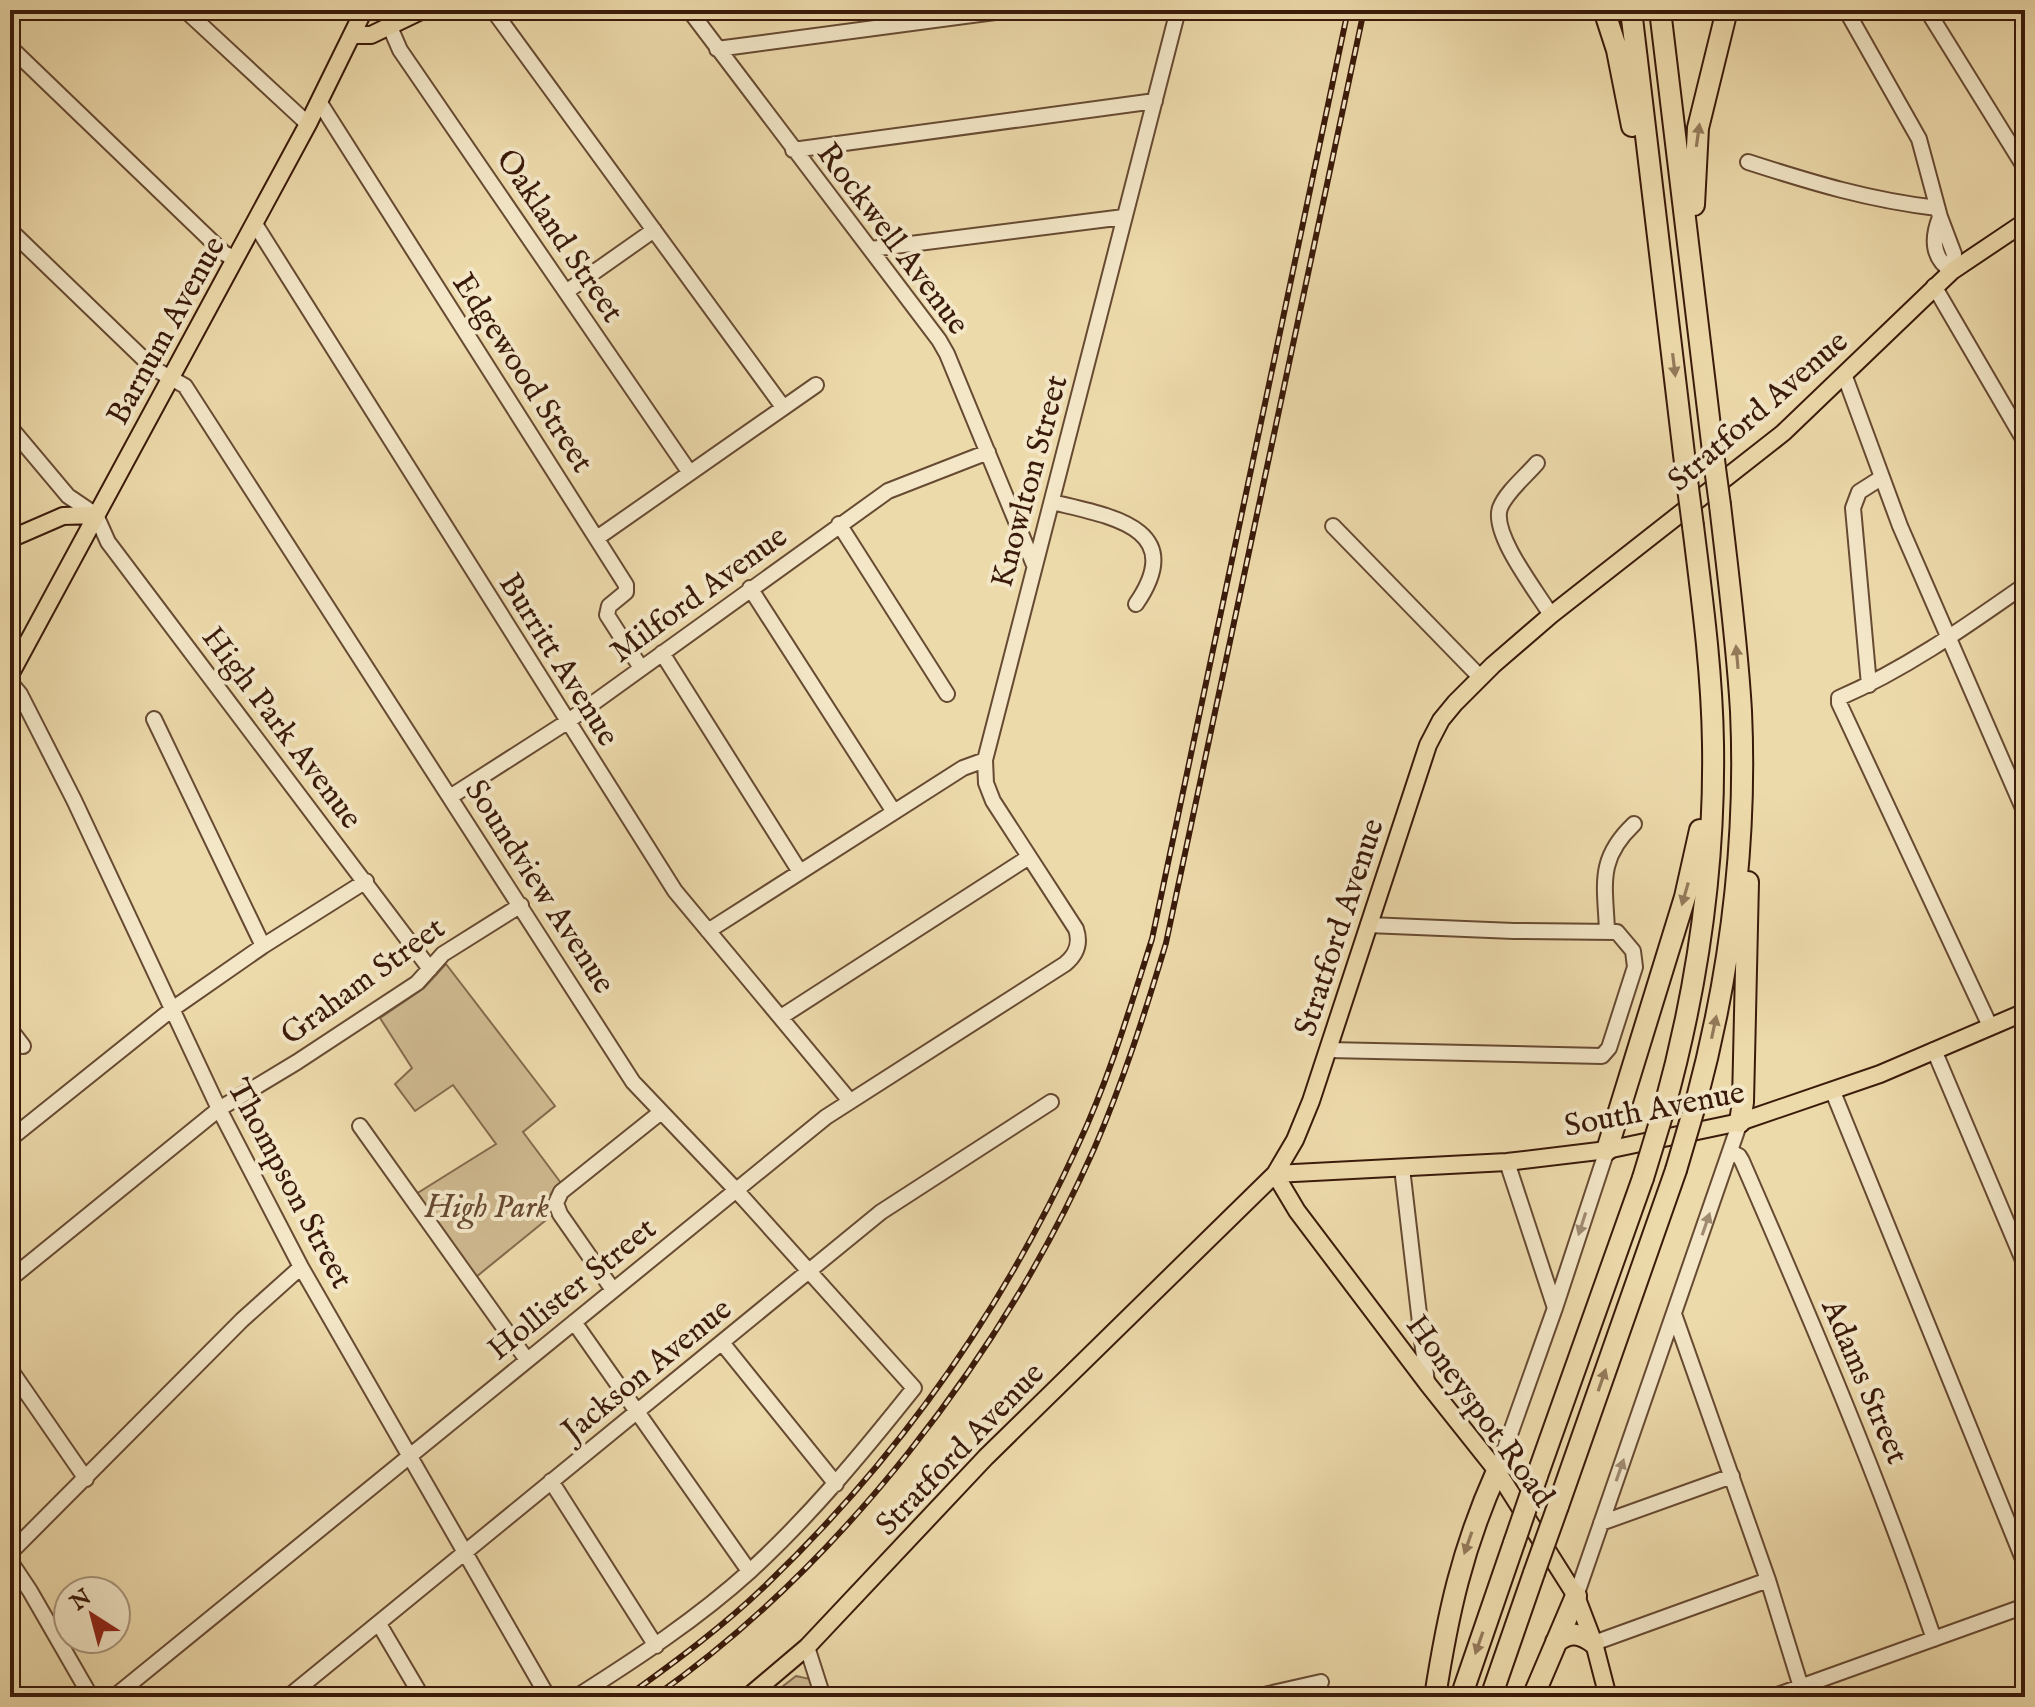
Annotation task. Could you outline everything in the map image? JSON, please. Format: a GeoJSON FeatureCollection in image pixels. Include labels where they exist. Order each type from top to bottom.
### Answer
{"type":"FeatureCollection","features":[{"type":"Feature","properties":{"kind":"highway"},"geometry":{"type":"LineString","coordinates":[[1604,10],[1625,87],[1668,318]]}},
{"type":"Feature","properties":{"kind":"highway"},"geometry":{"type":"LineString","coordinates":[[1461,1697],[1643,1178],[1664,1109],[1691,996],[1707,888],[1713,791],[1711,706],[1693,526],[1631,10]]}},
{"type":"Feature","properties":{"kind":"highway"},"geometry":{"type":"LineString","coordinates":[[1660,10],[1734,627],[1749,801],[1743,1102],[1740,1122]]}},
{"type":"Feature","properties":{"kind":"highway"},"geometry":{"type":"LineString","coordinates":[[1698,325],[1695,160],[1704,103],[1727,10]]}},
{"type":"Feature","properties":{"kind":"highway"},"geometry":{"type":"LineString","coordinates":[[1607,1150],[1695,860],[1711,706]]}},
{"type":"Feature","properties":{"kind":"highway"},"geometry":{"type":"LineString","coordinates":[[1491,1697],[1676,1170],[1696,1102],[1719,1006],[1735,898],[1742,786],[1741,713]]}},
{"type":"Feature","properties":{"kind":"highway"},"geometry":{"type":"LineString","coordinates":[[1435,1697],[1457,1576],[1479,1511],[1497,1471]]}},
{"type":"Feature","properties":{"kind":"highway"},"geometry":{"type":"LineString","coordinates":[[1533,1697],[1576,1596]]}},
{"type":"Feature","properties":{"kind":"highway"},"geometry":{"type":"LineString","coordinates":[[1556,1642],[1564,1635],[1573,1634],[1583,1635],[1594,1643]]}},
{"type":"Feature","properties":{"kind":"main road","name":"Barnum Avenue"},"geometry":{"type":"LineString","coordinates":[[10,675],[320,103],[364,10]]}},
{"type":"Feature","properties":{"kind":"main road"},"geometry":{"type":"LineString","coordinates":[[354,35],[367,36],[423,10]]}},
{"type":"Feature","properties":{"kind":"main road","name":"Stratford Avenue"},"geometry":{"type":"LineString","coordinates":[[748,1697],[807,1647],[986,1457],[1275,1174],[1300,1128],[1428,745],[1447,712],[1480,677],[1551,615],[1747,463],[1934,286],[2025,222]]}},
{"type":"Feature","properties":{"kind":"main road"},"geometry":{"type":"LineString","coordinates":[[10,539],[63,516],[96,515]]}},
{"type":"Feature","properties":{"kind":"main road","name":"South Avenue"},"geometry":{"type":"LineString","coordinates":[[1275,1174],[1507,1162],[1607,1150],[1740,1122],[1833,1092],[2025,1012]]}},
{"type":"Feature","properties":{"kind":"main road","name":"Honeyspot Road"},"geometry":{"type":"LineString","coordinates":[[1275,1174],[1297,1211],[1497,1471],[1576,1596],[1594,1643],[1608,1697]]}},
{"type":"Feature","properties":{"kind":"street"},"geometry":{"type":"LineString","coordinates":[[185,10],[308,124]]}},
{"type":"Feature","properties":{"kind":"street"},"geometry":{"type":"LineString","coordinates":[[493,10],[783,407]]}},
{"type":"Feature","properties":{"kind":"street","name":"Rockwell Avenue"},"geometry":{"type":"LineString","coordinates":[[689,10],[947,354],[1034,565]]}},
{"type":"Feature","properties":{"kind":"street"},"geometry":{"type":"LineString","coordinates":[[717,49],[1010,10]]}},
{"type":"Feature","properties":{"kind":"street","name":"Knowlton Street"},"geometry":{"type":"LineString","coordinates":[[1078,946],[1073,923],[990,796],[985,778],[985,760],[1178,10]]}},
{"type":"Feature","properties":{"kind":"street"},"geometry":{"type":"LineString","coordinates":[[1846,10],[1912,124],[1928,166],[1938,213],[1934,231],[1935,247],[1942,263],[1952,271]]}},
{"type":"Feature","properties":{"kind":"street"},"geometry":{"type":"LineString","coordinates":[[1927,10],[2025,168]]}},
{"type":"Feature","properties":{"kind":"street","name":"Oakland Street"},"geometry":{"type":"LineString","coordinates":[[390,27],[400,50],[690,473]]}},
{"type":"Feature","properties":{"kind":"street"},"geometry":{"type":"LineString","coordinates":[[10,47],[224,253],[235,259]]}},
{"type":"Feature","properties":{"kind":"street"},"geometry":{"type":"LineString","coordinates":[[793,150],[1155,101]]}},
{"type":"Feature","properties":{"kind":"street","name":"Edgewood Street"},"geometry":{"type":"LineString","coordinates":[[320,103],[627,587],[623,595],[609,606],[607,615],[641,668]]}},
{"type":"Feature","properties":{"kind":"street"},"geometry":{"type":"LineString","coordinates":[[1748,162],[1833,189],[1938,213]]}},
{"type":"Feature","properties":{"kind":"street"},"geometry":{"type":"LineString","coordinates":[[871,249],[1124,217]]}},
{"type":"Feature","properties":{"kind":"street","name":"Burritt Avenue"},"geometry":{"type":"LineString","coordinates":[[255,224],[675,891],[850,1101]]}},
{"type":"Feature","properties":{"kind":"street","name":"Soundview Avenue"},"geometry":{"type":"LineString","coordinates":[[10,230],[153,368],[185,386],[633,1082],[736,1190],[914,1388],[836,1484]]}},
{"type":"Feature","properties":{"kind":"street"},"geometry":{"type":"LineString","coordinates":[[566,292],[654,230]]}},
{"type":"Feature","properties":{"kind":"street"},"geometry":{"type":"LineString","coordinates":[[1934,286],[2025,442]]}},
{"type":"Feature","properties":{"kind":"street"},"geometry":{"type":"LineString","coordinates":[[1844,374],[1881,478],[1947,639],[2025,813]]}},
{"type":"Feature","properties":{"kind":"street"},"geometry":{"type":"LineString","coordinates":[[597,538],[816,385]]}},
{"type":"Feature","properties":{"kind":"street"},"geometry":{"type":"LineString","coordinates":[[10,427],[68,496],[96,515]]}},
{"type":"Feature","properties":{"kind":"street","name":"Milford Avenue"},"geometry":{"type":"LineString","coordinates":[[450,797],[567,722],[888,491],[988,452]]}},
{"type":"Feature","properties":{"kind":"street"},"geometry":{"type":"LineString","coordinates":[[1537,463],[1501,507],[1499,525],[1504,539],[1551,615]]}},
{"type":"Feature","properties":{"kind":"street"},"geometry":{"type":"LineString","coordinates":[[1869,685],[1853,508],[1859,492],[1881,478]]}},
{"type":"Feature","properties":{"kind":"street"},"geometry":{"type":"LineString","coordinates":[[1052,502],[1113,517],[1141,534],[1151,551],[1152,572],[1150,584],[1136,604]]}},
{"type":"Feature","properties":{"kind":"street","name":"High Park Avenue"},"geometry":{"type":"LineString","coordinates":[[96,515],[108,542],[430,969]]}},
{"type":"Feature","properties":{"kind":"street"},"geometry":{"type":"LineString","coordinates":[[839,524],[947,694]]}},
{"type":"Feature","properties":{"kind":"street"},"geometry":{"type":"LineString","coordinates":[[1333,526],[1480,677]]}},
{"type":"Feature","properties":{"kind":"street"},"geometry":{"type":"LineString","coordinates":[[1990,1026],[1909,857],[1839,698],[1869,685],[1947,639],[2025,585]]}},
{"type":"Feature","properties":{"kind":"street"},"geometry":{"type":"LineString","coordinates":[[750,588],[894,812]]}},
{"type":"Feature","properties":{"kind":"street"},"geometry":{"type":"LineString","coordinates":[[662,653],[800,872]]}},
{"type":"Feature","properties":{"kind":"street","name":"Thompson Street"},"geometry":{"type":"LineString","coordinates":[[10,682],[20,694],[74,800],[219,1109],[301,1267],[548,1697]]}},
{"type":"Feature","properties":{"kind":"street"},"geometry":{"type":"LineString","coordinates":[[154,719],[263,946]]}},
{"type":"Feature","properties":{"kind":"street"},"geometry":{"type":"LineString","coordinates":[[708,931],[963,768],[985,760]]}},
{"type":"Feature","properties":{"kind":"street"},"geometry":{"type":"LineString","coordinates":[[1607,930],[1605,875],[1608,856],[1618,839],[1634,824]]}},
{"type":"Feature","properties":{"kind":"street"},"geometry":{"type":"LineString","coordinates":[[781,1017],[1029,857]]}},
{"type":"Feature","properties":{"kind":"street"},"geometry":{"type":"LineString","coordinates":[[10,1139],[171,1010],[263,946],[366,881]]}},
{"type":"Feature","properties":{"kind":"street","name":"Graham Street"},"geometry":{"type":"LineString","coordinates":[[10,1279],[219,1109],[417,983],[443,954],[521,905]]}},
{"type":"Feature","properties":{"kind":"street"},"geometry":{"type":"LineString","coordinates":[[1328,1050],[1602,1056],[1609,1048],[1635,967],[1633,951],[1625,938],[1607,930],[1514,931],[1368,925]]}},
{"type":"Feature","properties":{"kind":"street","name":"Hollister Street"},"geometry":{"type":"LineString","coordinates":[[114,1697],[826,1117],[1065,964],[1078,946]]}},
{"type":"Feature","properties":{"kind":"street"},"geometry":{"type":"LineString","coordinates":[[10,1029],[23,1046]]}},
{"type":"Feature","properties":{"kind":"street"},"geometry":{"type":"LineString","coordinates":[[1934,1050],[2025,1265]]}},
{"type":"Feature","properties":{"kind":"street"},"geometry":{"type":"LineString","coordinates":[[1833,1092],[2025,1564]]}},
{"type":"Feature","properties":{"kind":"street","name":"Jackson Avenue"},"geometry":{"type":"LineString","coordinates":[[288,1697],[881,1212],[1051,1102]]}},
{"type":"Feature","properties":{"kind":"street"},"geometry":{"type":"LineString","coordinates":[[613,1290],[560,1214],[556,1203],[561,1192],[661,1112]]}},
{"type":"Feature","properties":{"kind":"street"},"geometry":{"type":"LineString","coordinates":[[1576,1596],[1740,1122]]}},
{"type":"Feature","properties":{"kind":"street"},"geometry":{"type":"LineString","coordinates":[[360,1126],[527,1360]]}},
{"type":"Feature","properties":{"kind":"street"},"geometry":{"type":"LineString","coordinates":[[1497,1471],[1607,1150]]}},
{"type":"Feature","properties":{"kind":"street","name":"Adams Street"},"geometry":{"type":"LineString","coordinates":[[1731,1152],[1742,1161],[1824,1351],[1887,1503],[1934,1639]]}},
{"type":"Feature","properties":{"kind":"street"},"geometry":{"type":"LineString","coordinates":[[1507,1162],[1555,1308]]}},
{"type":"Feature","properties":{"kind":"street"},"geometry":{"type":"LineString","coordinates":[[1402,1168],[1427,1383]]}},
{"type":"Feature","properties":{"kind":"street"},"geometry":{"type":"LineString","coordinates":[[10,1553],[242,1320],[301,1267]]}},
{"type":"Feature","properties":{"kind":"street"},"geometry":{"type":"LineString","coordinates":[[1674,1314],[1768,1580],[1801,1687]]}},
{"type":"Feature","properties":{"kind":"street"},"geometry":{"type":"LineString","coordinates":[[574,1322],[749,1571]]}},
{"type":"Feature","properties":{"kind":"street"},"geometry":{"type":"LineString","coordinates":[[576,1697],[656,1646],[749,1571],[836,1484],[723,1344]]}},
{"type":"Feature","properties":{"kind":"street"},"geometry":{"type":"LineString","coordinates":[[10,1369],[86,1479]]}},
{"type":"Feature","properties":{"kind":"street"},"geometry":{"type":"LineString","coordinates":[[1601,1523],[1732,1476]]}},
{"type":"Feature","properties":{"kind":"street"},"geometry":{"type":"LineString","coordinates":[[551,1481],[656,1646]]}},
{"type":"Feature","properties":{"kind":"street"},"geometry":{"type":"LineString","coordinates":[[10,1561],[91,1697]]}},
{"type":"Feature","properties":{"kind":"street"},"geometry":{"type":"LineString","coordinates":[[1594,1643],[1768,1580]]}},
{"type":"Feature","properties":{"kind":"street"},"geometry":{"type":"LineString","coordinates":[[1772,1697],[2025,1606]]}},
{"type":"Feature","properties":{"kind":"street"},"geometry":{"type":"LineString","coordinates":[[379,1624],[422,1697]]}},
{"type":"Feature","properties":{"kind":"street"},"geometry":{"type":"LineString","coordinates":[[807,1647],[823,1697]]}},
{"type":"Feature","properties":{"kind":"street"},"geometry":{"type":"LineString","coordinates":[[1255,1697],[1321,1682]]}},
{"type":"Feature","properties":{"kind":"green space","name":"High Park"},"geometry":{"type":"Polygon","coordinates":[[[446,964],[555,1106],[523,1132],[561,1183],[549,1198],[551,1216],[476,1277],[416,1194],[496,1144],[453,1085],[415,1111],[395,1084],[412,1068],[380,1018],[424,988],[446,964]]]}},
{"type":"Feature","properties":{"kind":"green space"},"geometry":{"type":"Polygon","coordinates":[[[796,1676],[810,1679],[816,1697],[769,1697],[796,1676]]]}},
{"type":"Feature","properties":{"kind":"railway"},"geometry":{"type":"LineString","coordinates":[[626,1697],[699,1643],[768,1583],[816,1535],[903,1433],[944,1379],[1016,1265],[1048,1206],[1100,1095],[1152,939],[1348,10]]}},
{"type":"Feature","properties":{"kind":"railway"},"geometry":{"type":"LineString","coordinates":[[654,1697],[723,1644],[788,1585],[851,1521],[909,1452],[1013,1304],[1056,1227],[1094,1149],[1133,1047],[1166,943],[1364,10]]}}]}
